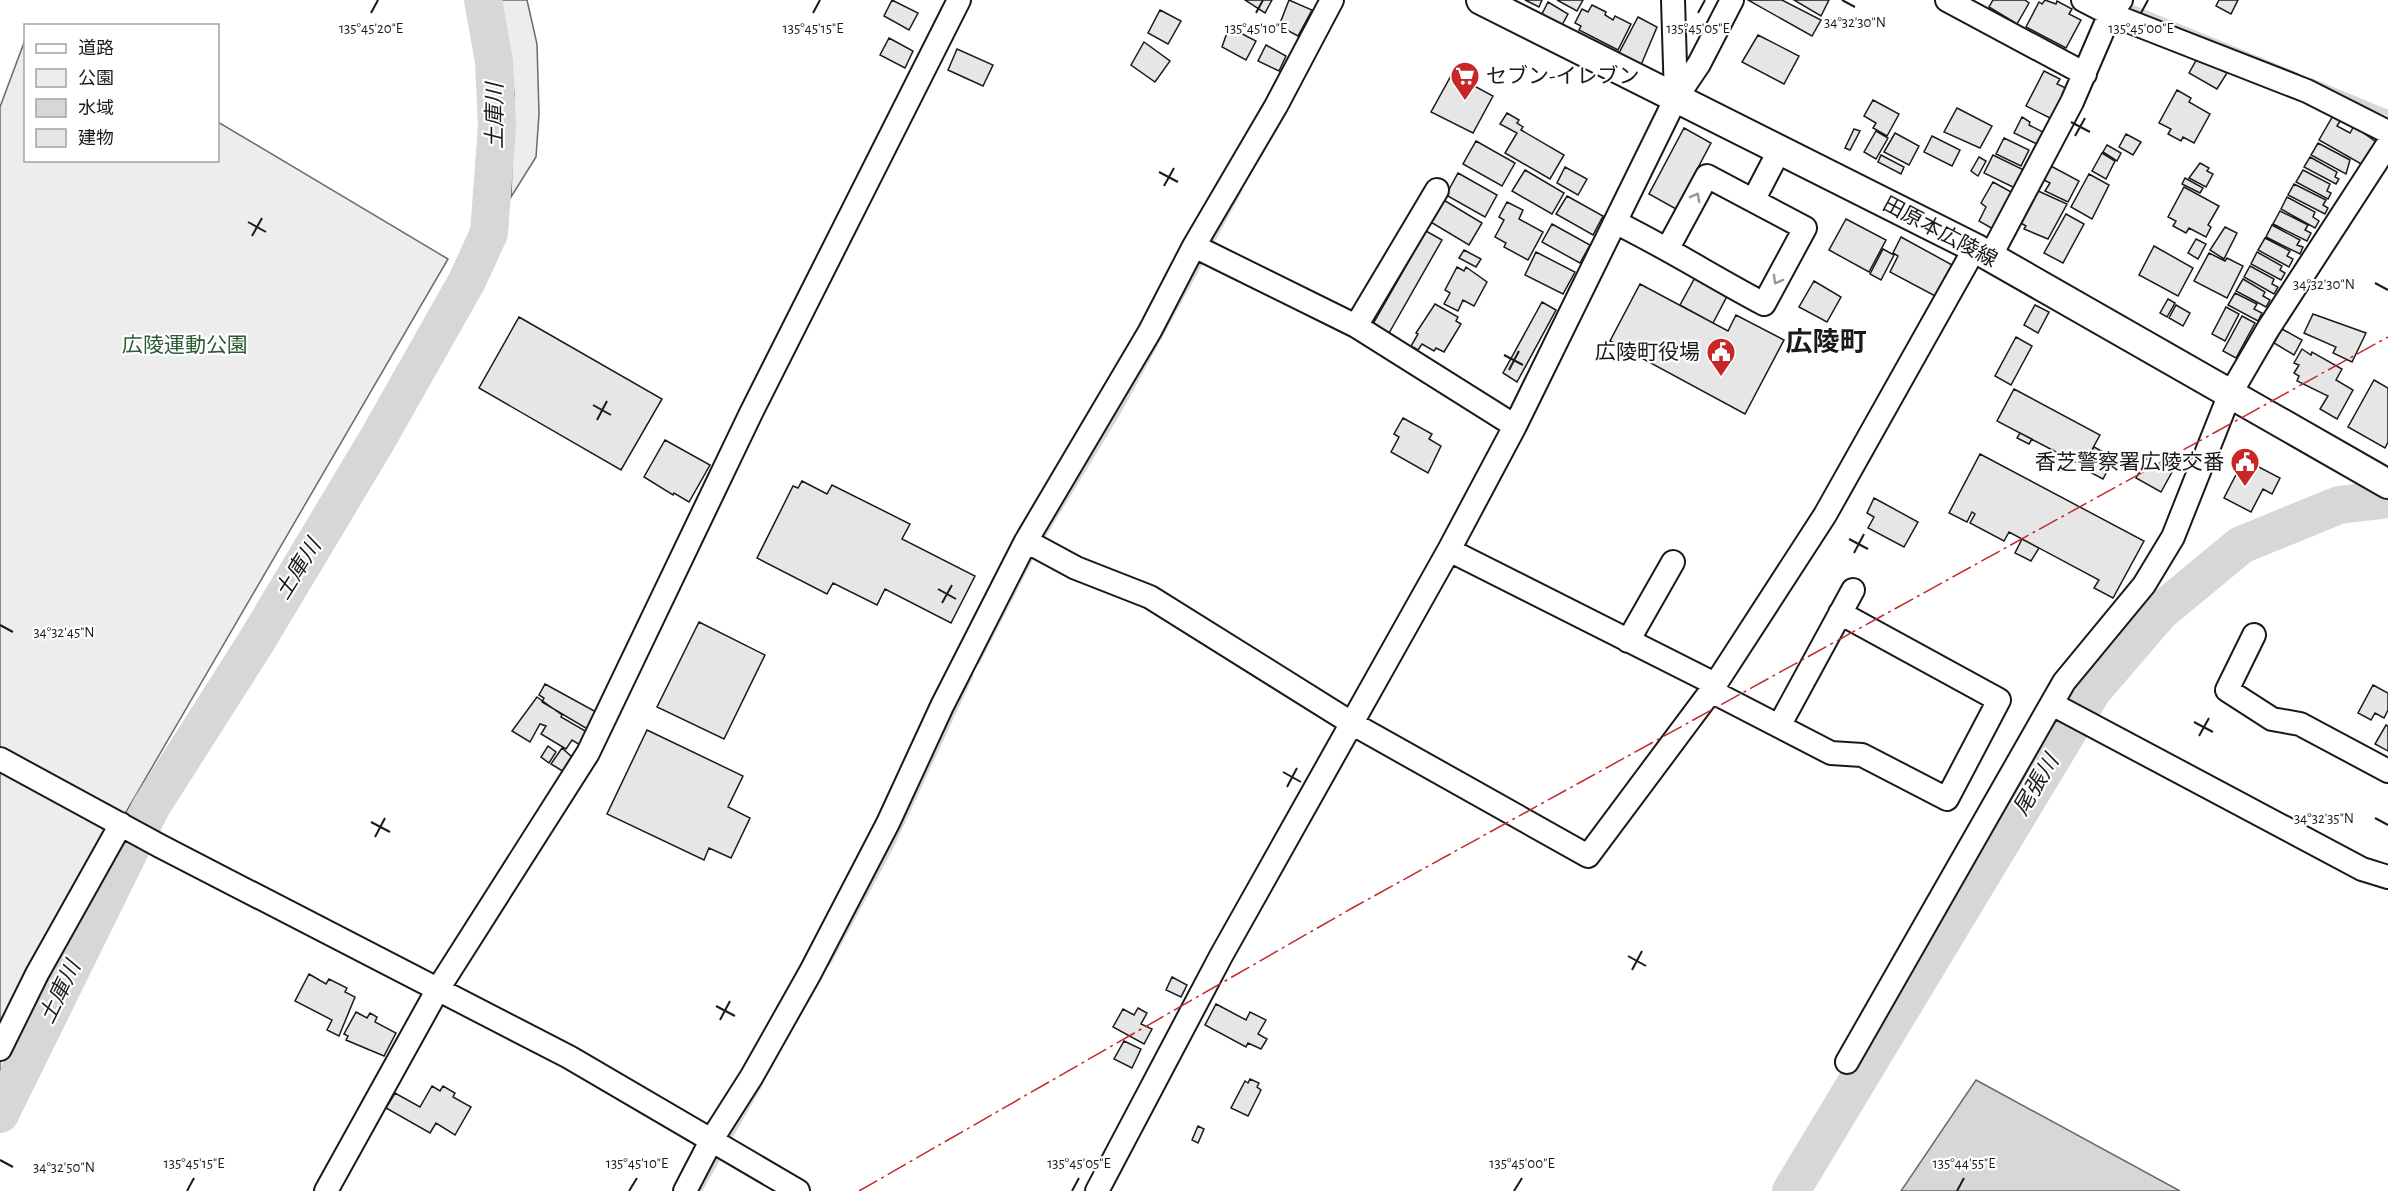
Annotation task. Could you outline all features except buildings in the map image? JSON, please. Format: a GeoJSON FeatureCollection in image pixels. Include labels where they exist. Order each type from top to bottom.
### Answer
{"type":"FeatureCollection","features":[{"type":"Feature","properties":{"kind":"main road","name":"田原本広陵線"},"geometry":{"type":"LineString","coordinates":[[1481,0],[1983,253],[2379,480]]}},
{"type":"Feature","properties":{"kind":"street"},"geometry":{"type":"LineString","coordinates":[[326,1191],[438,989],[588,753],[756,402],[959,0]]}},
{"type":"Feature","properties":{"kind":"street"},"geometry":{"type":"LineString","coordinates":[[686,1191],[712,1139],[752,1076],[810,973],[888,824],[942,706],[1035,546],[1150,332],[1203,250],[1332,0]]}},
{"type":"Feature","properties":{"kind":"street"},"geometry":{"type":"LineString","coordinates":[[1673,0],[1676,98]]}},
{"type":"Feature","properties":{"kind":"street"},"geometry":{"type":"LineString","coordinates":[[1097,1191],[1221,956],[1449,550],[1515,426],[1676,98],[1699,64],[1732,0]]}},
{"type":"Feature","properties":{"kind":"street"},"geometry":{"type":"LineString","coordinates":[[1947,0],[2085,74]]}},
{"type":"Feature","properties":{"kind":"street"},"geometry":{"type":"LineString","coordinates":[[2083,0],[2115,7],[2289,83],[2388,132]]}},
{"type":"Feature","properties":{"kind":"street"},"geometry":{"type":"LineString","coordinates":[[1035,546],[1076,568],[1150,597],[1353,724],[1588,856],[1713,688],[1825,515],[1983,253],[2085,74],[2115,7]]}},
{"type":"Feature","properties":{"kind":"street"},"geometry":{"type":"LineString","coordinates":[[1847,1062],[2056,706],[2064,682],[2144,585],[2173,537],[2229,396],[2268,329],[2388,144]]}},
{"type":"Feature","properties":{"kind":"street"},"geometry":{"type":"LineString","coordinates":[[1754,199],[1780,149]]}},
{"type":"Feature","properties":{"kind":"street"},"geometry":{"type":"LineString","coordinates":[[1615,222],[1668,248],[1696,268],[1764,304],[1805,228],[1707,176],[1668,248]]}},
{"type":"Feature","properties":{"kind":"street"},"geometry":{"type":"LineString","coordinates":[[1356,326],[1437,190]]}},
{"type":"Feature","properties":{"kind":"street"},"geometry":{"type":"LineString","coordinates":[[1203,250],[1356,326],[1515,426]]}},
{"type":"Feature","properties":{"kind":"street"},"geometry":{"type":"LineString","coordinates":[[1449,550],[1628,641],[1831,753],[1862,754],[1947,799],[1999,699],[1840,613]]}},
{"type":"Feature","properties":{"kind":"street"},"geometry":{"type":"LineString","coordinates":[[1628,641],[1672,562]]}},
{"type":"Feature","properties":{"kind":"street"},"geometry":{"type":"LineString","coordinates":[[1779,726],[1852,590]]}},
{"type":"Feature","properties":{"kind":"street"},"geometry":{"type":"LineString","coordinates":[[2254,635],[2227,690],[2272,719],[2300,724],[2388,771]]}},
{"type":"Feature","properties":{"kind":"street"},"geometry":{"type":"LineString","coordinates":[[2056,706],[2362,868],[2388,877]]}},
{"type":"Feature","properties":{"kind":"street"},"geometry":{"type":"LineString","coordinates":[[0,759],[160,846],[569,1057],[798,1191]]}},
{"type":"Feature","properties":{"kind":"street"},"geometry":{"type":"LineString","coordinates":[[0,1049],[37,974],[121,824]]}},
{"type":"Feature","properties":{"kind":"green space"},"geometry":{"type":"Polygon","coordinates":[[[498,0],[527,0],[537,44],[539,114],[536,157],[511,197],[514,95],[511,59],[498,0]]]}},
{"type":"Feature","properties":{"kind":"green space","name":"広陵運動公園"},"geometry":{"type":"Polygon","coordinates":[[[24,43],[24,162],[219,162],[219,123],[448,259],[119,824],[0,1073],[0,107],[24,43]]]}},
{"type":"Feature","properties":{"kind":"water"},"geometry":{"type":"Polygon","coordinates":[[[1976,1080],[2180,1191],[1901,1191],[1976,1080]]]}},
{"type":"Feature","properties":{"kind":"waterway","name":"土庫川"},"geometry":{"type":"LineString","coordinates":[[0,1114],[151,807],[256,642],[377,440],[467,281],[489,233],[497,126],[494,62],[483,0]]}},
{"type":"Feature","properties":{"kind":"waterway"},"geometry":{"type":"LineString","coordinates":[[2133,8],[2296,75]]}},
{"type":"Feature","properties":{"kind":"waterway"},"geometry":{"type":"LineString","coordinates":[[2311,81],[2388,113]]}},
{"type":"Feature","properties":{"kind":"waterway"},"geometry":{"type":"LineString","coordinates":[[1039,542],[1118,412],[1239,191]]}},
{"type":"Feature","properties":{"kind":"waterway","name":"尾張川"},"geometry":{"type":"LineString","coordinates":[[1791,1191],[2093,690],[2160,612],[2241,545],[2339,505],[2388,499]]}},
{"type":"Feature","properties":{"kind":"waterway"},"geometry":{"type":"LineString","coordinates":[[977,662],[1034,551]]}},
{"type":"Feature","properties":{"kind":"waterway"},"geometry":{"type":"LineString","coordinates":[[828,963],[891,846],[970,676]]}},
{"type":"Feature","properties":{"kind":"waterway"},"geometry":{"type":"LineString","coordinates":[[726,1143],[760,1084]]}},
{"type":"Feature","properties":{"kind":"waterway"},"geometry":{"type":"LineString","coordinates":[[699,1191],[721,1152]]}},
{"type":"Feature","properties":{"kind":"power"},"geometry":{"type":"LineString","coordinates":[[859,1191],[1354,907],[2388,337]]}},
{"type":"Feature","properties":{"kind":"place","name":"セブン-イレブン"},"geometry":{"type":"Point","coordinates":[1465,102]}},
{"type":"Feature","properties":{"kind":"place","name":"広陵町役場"},"geometry":{"type":"Point","coordinates":[1721,378]}},
{"type":"Feature","properties":{"kind":"place","name":"香芝警察署広陵交番"},"geometry":{"type":"Point","coordinates":[2245,488]}},
{"type":"Feature","properties":{"kind":"district","name":"広陵町"},"geometry":{"type":"Point","coordinates":[1826,342]}}]}
